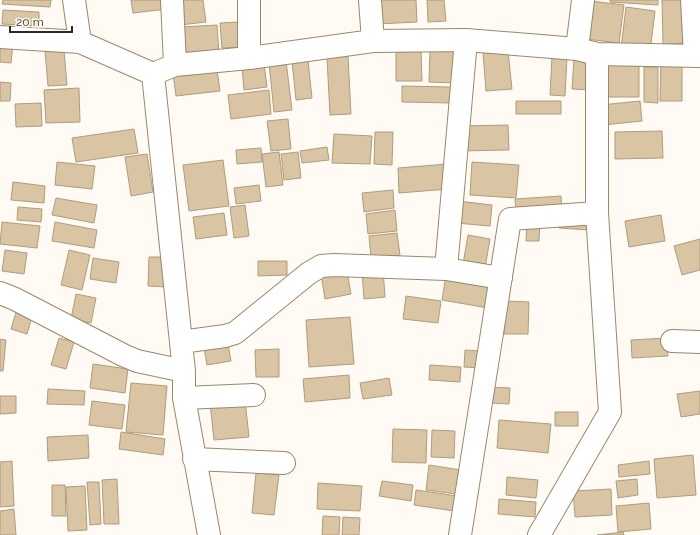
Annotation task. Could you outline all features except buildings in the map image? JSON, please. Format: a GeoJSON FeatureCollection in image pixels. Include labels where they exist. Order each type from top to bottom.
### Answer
{"type":"FeatureCollection","features":[{"type":"Feature","properties":{"kind":"street"},"geometry":{"type":"LineString","coordinates":[[74,0],[80,42]]}},
{"type":"Feature","properties":{"kind":"street"},"geometry":{"type":"LineString","coordinates":[[172,0],[175,65]]}},
{"type":"Feature","properties":{"kind":"street"},"geometry":{"type":"LineString","coordinates":[[249,0],[249,58]]}},
{"type":"Feature","properties":{"kind":"street"},"geometry":{"type":"LineString","coordinates":[[370,0],[373,41]]}},
{"type":"Feature","properties":{"kind":"street"},"geometry":{"type":"LineString","coordinates":[[539,535],[610,412],[583,0]]}},
{"type":"Feature","properties":{"kind":"street"},"geometry":{"type":"LineString","coordinates":[[0,37],[80,42],[153,74],[175,65],[249,58],[373,41],[466,40],[587,51],[698,56],[692,0]]}},
{"type":"Feature","properties":{"kind":"street"},"geometry":{"type":"LineString","coordinates":[[446,269],[466,40]]}},
{"type":"Feature","properties":{"kind":"street"},"geometry":{"type":"LineString","coordinates":[[153,74],[184,371],[184,398],[209,535]]}},
{"type":"Feature","properties":{"kind":"street"},"geometry":{"type":"LineString","coordinates":[[460,535],[510,219],[597,213]]}},
{"type":"Feature","properties":{"kind":"street"},"geometry":{"type":"LineString","coordinates":[[181,342],[225,336],[235,333],[309,273],[321,266],[334,264],[446,269],[501,278]]}},
{"type":"Feature","properties":{"kind":"street"},"geometry":{"type":"LineString","coordinates":[[0,293],[15,299],[136,361],[184,371]]}},
{"type":"Feature","properties":{"kind":"street"},"geometry":{"type":"LineString","coordinates":[[672,341],[700,342]]}},
{"type":"Feature","properties":{"kind":"street"},"geometry":{"type":"LineString","coordinates":[[184,398],[254,395]]}},
{"type":"Feature","properties":{"kind":"street"},"geometry":{"type":"LineString","coordinates":[[194,459],[284,463]]}}]}
